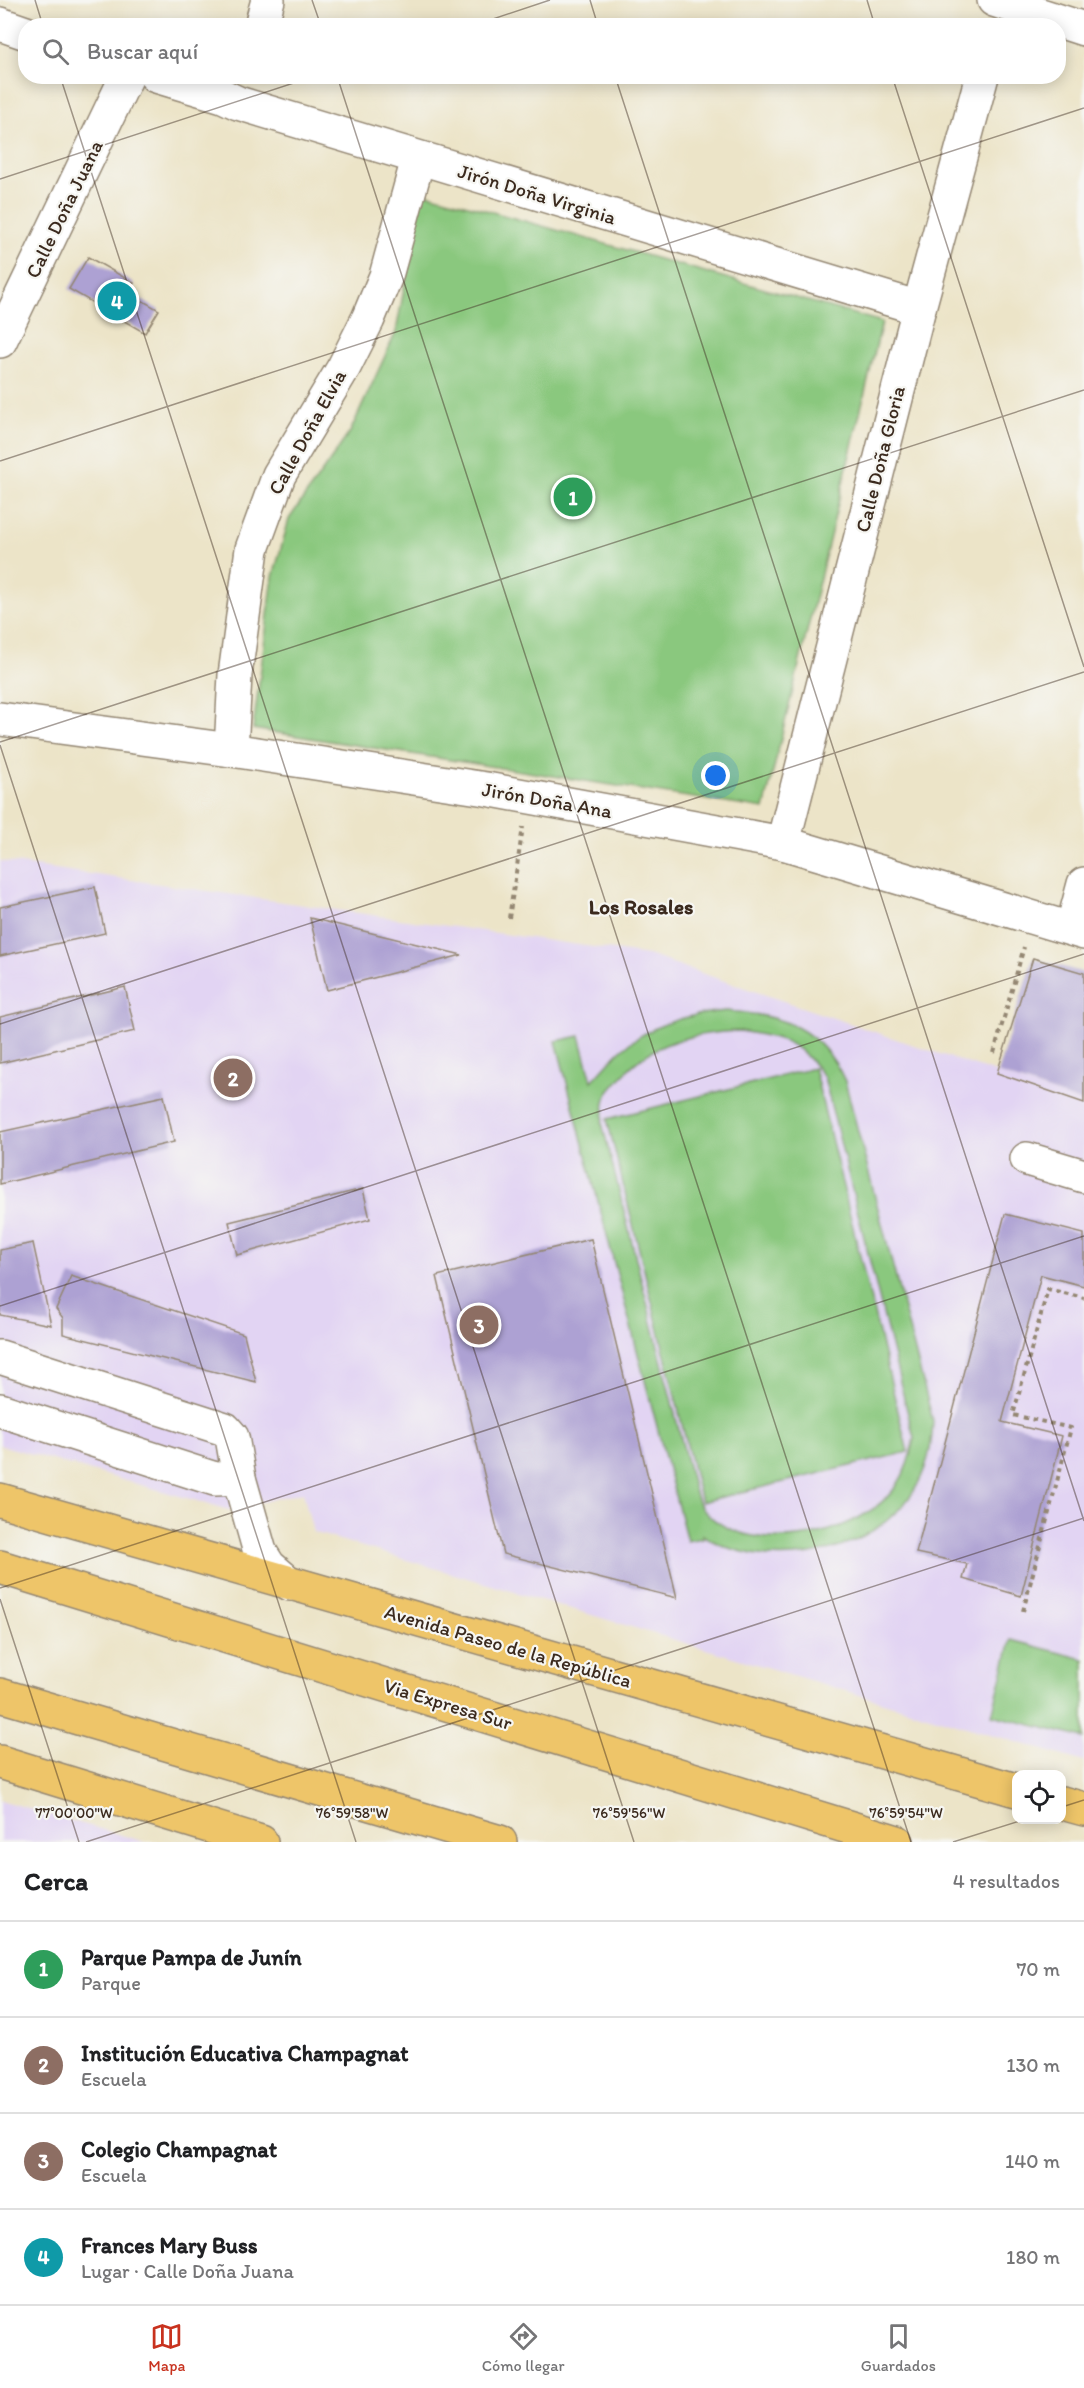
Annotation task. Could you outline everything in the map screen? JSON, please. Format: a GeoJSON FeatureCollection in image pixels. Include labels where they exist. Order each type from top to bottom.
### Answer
{"type":"FeatureCollection","features":[{"type":"Feature","properties":{"kind":"main road","name":"Avenida Paseo de la República"},"geometry":{"type":"LineString","coordinates":[[0,1500],[1012,1789]]}},
{"type":"Feature","properties":{"kind":"main road","name":"Via Expresa Sur"},"geometry":{"type":"LineString","coordinates":[[0,1567],[897,1842]]}},
{"type":"Feature","properties":{"kind":"main road"},"geometry":{"type":"LineString","coordinates":[[0,1695],[500,1842]]}},
{"type":"Feature","properties":{"kind":"main road"},"geometry":{"type":"LineString","coordinates":[[0,1762],[261,1842]]}},
{"type":"Feature","properties":{"kind":"main road"},"geometry":{"type":"LineString","coordinates":[[1066,1804],[1084,1809]]}},
{"type":"Feature","properties":{"kind":"street"},"geometry":{"type":"LineString","coordinates":[[263,18],[268,0]]}},
{"type":"Feature","properties":{"kind":"street"},"geometry":{"type":"LineString","coordinates":[[997,9],[1036,18]]}},
{"type":"Feature","properties":{"kind":"street"},"geometry":{"type":"LineString","coordinates":[[0,24],[18,30]]}},
{"type":"Feature","properties":{"kind":"street"},"geometry":{"type":"LineString","coordinates":[[1066,25],[1084,29]]}},
{"type":"Feature","properties":{"kind":"street","name":"Calle Doña Juana"},"geometry":{"type":"LineString","coordinates":[[0,341],[123,84]]}},
{"type":"Feature","properties":{"kind":"street","name":"Jirón Doña Virginia"},"geometry":{"type":"LineString","coordinates":[[183,84],[224,96],[242,90],[418,159],[919,308]]}},
{"type":"Feature","properties":{"kind":"street","name":"Calle Doña Gloria"},"geometry":{"type":"LineString","coordinates":[[783,843],[919,308],[980,84]]}},
{"type":"Feature","properties":{"kind":"street","name":"Calle Doña Elvia"},"geometry":{"type":"LineString","coordinates":[[231,750],[235,675],[252,549],[279,475],[344,367],[382,287],[397,241],[418,159]]}},
{"type":"Feature","properties":{"kind":"street","name":"Jirón Doña Ana"},"geometry":{"type":"LineString","coordinates":[[0,719],[231,750],[527,796],[783,843],[1078,931]]}},
{"type":"Feature","properties":{"kind":"street"},"geometry":{"type":"LineString","coordinates":[[1078,931],[1084,884]]}},
{"type":"Feature","properties":{"kind":"street"},"geometry":{"type":"LineString","coordinates":[[1027,1159],[1084,1176]]}},
{"type":"Feature","properties":{"kind":"street"},"geometry":{"type":"LineString","coordinates":[[0,1357],[225,1429],[232,1437],[239,1478],[260,1552],[269,1566],[290,1584]]}},
{"type":"Feature","properties":{"kind":"street"},"geometry":{"type":"LineString","coordinates":[[0,1410],[215,1479],[239,1478]]}},
{"type":"Feature","properties":{"kind":"path"},"geometry":{"type":"LineString","coordinates":[[509,918],[527,796]]}},
{"type":"Feature","properties":{"kind":"path"},"geometry":{"type":"LineString","coordinates":[[994,1053],[1032,917]]}},
{"type":"Feature","properties":{"kind":"path"},"geometry":{"type":"LineString","coordinates":[[1023,1611],[1071,1428],[1013,1415],[1048,1288],[1084,1298]]}},
{"type":"Feature","properties":{"kind":"shaded area"},"geometry":{"type":"Polygon","coordinates":[[[0,861],[648,955],[1084,1103],[1084,1762],[313,1532],[303,1492],[229,1510],[0,1445],[0,861]]]}},
{"type":"Feature","properties":{"kind":"shaded area"},"geometry":{"type":"Polygon","coordinates":[[[0,1800],[145,1842],[0,1842],[0,1800]]]}},
{"type":"Feature","properties":{"kind":"green space"},"geometry":{"type":"Polygon","coordinates":[[[422,192],[882,322],[764,809],[253,729],[273,577],[289,519],[350,432],[396,332],[422,192]]]}},
{"type":"Feature","properties":{"kind":"green space"},"geometry":{"type":"Polygon","coordinates":[[[726,1011],[765,1016],[797,1027],[824,1048],[845,1081],[933,1421],[926,1465],[918,1485],[905,1503],[885,1522],[862,1537],[836,1548],[809,1554],[781,1557],[753,1554],[727,1547],[702,1535],[703,1538],[687,1541],[556,1041],[580,1036],[592,1081],[621,1050],[645,1033],[670,1022],[726,1011]],[[740,1031],[706,1034],[689,1037],[658,1048],[631,1067],[607,1095],[602,1123],[698,1503],[721,1524],[745,1534],[773,1538],[802,1536],[831,1530],[857,1519],[880,1503],[897,1485],[908,1462],[914,1438],[824,1077],[797,1048],[779,1039],[740,1031]]]}},
{"type":"Feature","properties":{"kind":"green space"},"geometry":{"type":"Polygon","coordinates":[[[814,1068],[908,1452],[701,1502],[607,1119],[814,1068]]]}},
{"type":"Feature","properties":{"kind":"green space"},"geometry":{"type":"Polygon","coordinates":[[[1011,1640],[1084,1659],[1084,1738],[992,1715],[1011,1640]]]}},
{"type":"Feature","properties":{"kind":"building"},"geometry":{"type":"Polygon","coordinates":[[[88,257],[134,283],[129,293],[159,310],[145,333],[69,289],[88,257]]]}},
{"type":"Feature","properties":{"kind":"building"},"geometry":{"type":"Polygon","coordinates":[[[95,887],[105,933],[0,956],[0,907],[95,887]]]}},
{"type":"Feature","properties":{"kind":"building"},"geometry":{"type":"Polygon","coordinates":[[[310,918],[462,955],[327,990],[310,918]]]}},
{"type":"Feature","properties":{"kind":"building"},"geometry":{"type":"Polygon","coordinates":[[[1033,958],[1084,973],[1084,1103],[997,1073],[1033,958]]]}},
{"type":"Feature","properties":{"kind":"building"},"geometry":{"type":"Polygon","coordinates":[[[125,987],[135,1031],[0,1063],[0,1017],[125,987]]]}},
{"type":"Feature","properties":{"kind":"building"},"geometry":{"type":"Polygon","coordinates":[[[164,1096],[174,1142],[0,1184],[0,1132],[164,1096]]]}},
{"type":"Feature","properties":{"kind":"building"},"geometry":{"type":"Polygon","coordinates":[[[363,1189],[370,1219],[237,1255],[229,1222],[363,1189]]]}},
{"type":"Feature","properties":{"kind":"building"},"geometry":{"type":"Polygon","coordinates":[[[1005,1214],[1084,1234],[1084,1286],[1041,1275],[1002,1422],[1062,1436],[1021,1596],[963,1579],[967,1564],[916,1553],[1005,1214]]]}},
{"type":"Feature","properties":{"kind":"building"},"geometry":{"type":"Polygon","coordinates":[[[591,1239],[677,1598],[503,1554],[437,1276],[591,1239]]]}},
{"type":"Feature","properties":{"kind":"building"},"geometry":{"type":"Polygon","coordinates":[[[33,1243],[51,1325],[0,1315],[0,1250],[33,1243]]]}},
{"type":"Feature","properties":{"kind":"building"},"geometry":{"type":"Polygon","coordinates":[[[71,1276],[244,1334],[256,1382],[63,1334],[63,1318],[56,1309],[71,1276]]]}},
{"type":"Feature","properties":{"kind":"place","name":"Frances Mary Buss"},"geometry":{"type":"Point","coordinates":[117,301]}},
{"type":"Feature","properties":{"kind":"place","name":"Parque Pampa de Junín"},"geometry":{"type":"Point","coordinates":[573,497]}},
{"type":"Feature","properties":{"kind":"place","name":"Institución Educativa Champagnat"},"geometry":{"type":"Point","coordinates":[233,1078]}},
{"type":"Feature","properties":{"kind":"place","name":"Colegio Champagnat"},"geometry":{"type":"Point","coordinates":[479,1325]}},
{"type":"Feature","properties":{"kind":"district","name":"Los Rosales"},"geometry":{"type":"Point","coordinates":[641,907]}}]}
